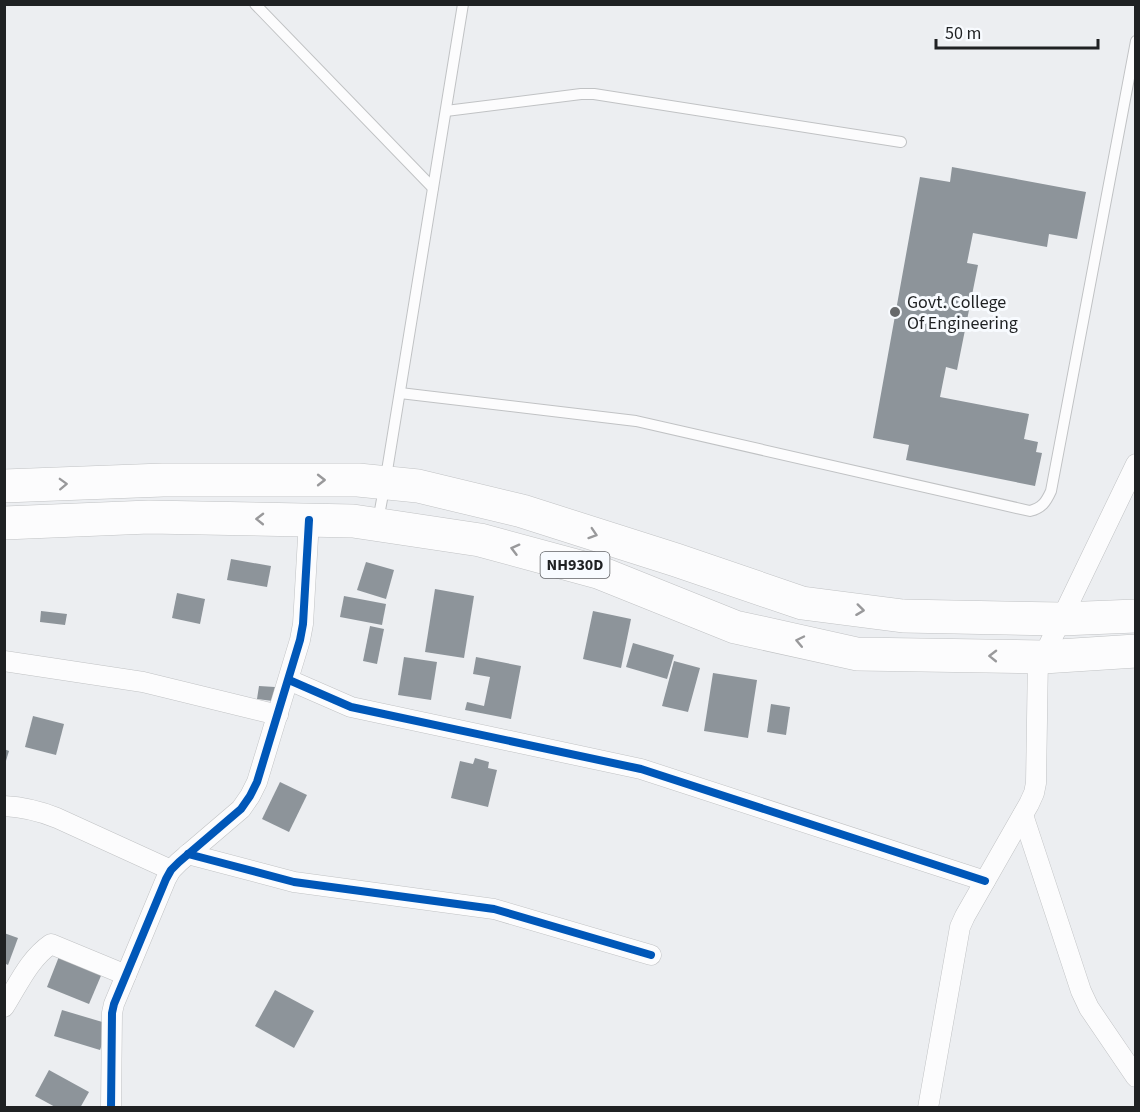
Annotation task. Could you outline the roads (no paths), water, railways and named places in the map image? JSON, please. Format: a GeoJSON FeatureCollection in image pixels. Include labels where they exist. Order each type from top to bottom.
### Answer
{"type":"FeatureCollection","features":[{"type":"Feature","properties":{"kind":"highway","name":"NH930D"},"geometry":{"type":"LineString","coordinates":[[4,486],[163,480],[358,480],[418,486],[522,511],[802,603],[903,616],[1061,619],[1136,616]]}},
{"type":"Feature","properties":{"kind":"highway","name":"NH930D"},"geometry":{"type":"LineString","coordinates":[[4,523],[149,517],[353,521],[491,542],[598,572],[735,627],[857,654],[1040,657],[1136,651]]}},
{"type":"Feature","properties":{"kind":"street"},"geometry":{"type":"LineString","coordinates":[[928,1107],[960,927],[1034,793],[1040,657],[1061,619],[1136,464]]}},
{"type":"Feature","properties":{"kind":"street"},"geometry":{"type":"LineString","coordinates":[[111,1107],[112,1013],[166,879],[171,870],[188,854],[235,815],[250,796],[257,782],[296,657],[303,624],[309,520]]}},
{"type":"Feature","properties":{"kind":"street"},"geometry":{"type":"LineString","coordinates":[[4,661],[143,682],[278,715]]}},
{"type":"Feature","properties":{"kind":"street"},"geometry":{"type":"LineString","coordinates":[[288,680],[351,707],[641,768],[985,881]]}},
{"type":"Feature","properties":{"kind":"street"},"geometry":{"type":"LineString","coordinates":[[4,806],[40,811],[171,870]]}},
{"type":"Feature","properties":{"kind":"street"},"geometry":{"type":"LineString","coordinates":[[1023,815],[1081,991],[1089,1008],[1136,1077]]}},
{"type":"Feature","properties":{"kind":"street"},"geometry":{"type":"LineString","coordinates":[[188,854],[294,882],[494,909],[651,955]]}},
{"type":"Feature","properties":{"kind":"street"},"geometry":{"type":"LineString","coordinates":[[4,1007],[33,959],[51,944],[126,975]]}},
{"type":"Feature","properties":{"kind":"lane"},"geometry":{"type":"LineString","coordinates":[[255,4],[433,188]]}},
{"type":"Feature","properties":{"kind":"lane"},"geometry":{"type":"LineString","coordinates":[[377,525],[463,4]]}},
{"type":"Feature","properties":{"kind":"lane"},"geometry":{"type":"LineString","coordinates":[[400,393],[636,421],[1030,511],[1038,509],[1046,503],[1051,491],[1136,41]]}},
{"type":"Feature","properties":{"kind":"lane"},"geometry":{"type":"LineString","coordinates":[[446,111],[594,94],[901,142]]}},
{"type":"Feature","properties":{"kind":"place","name":"Govt. College Of Engineering"},"geometry":{"type":"Point","coordinates":[895,312]}}]}
